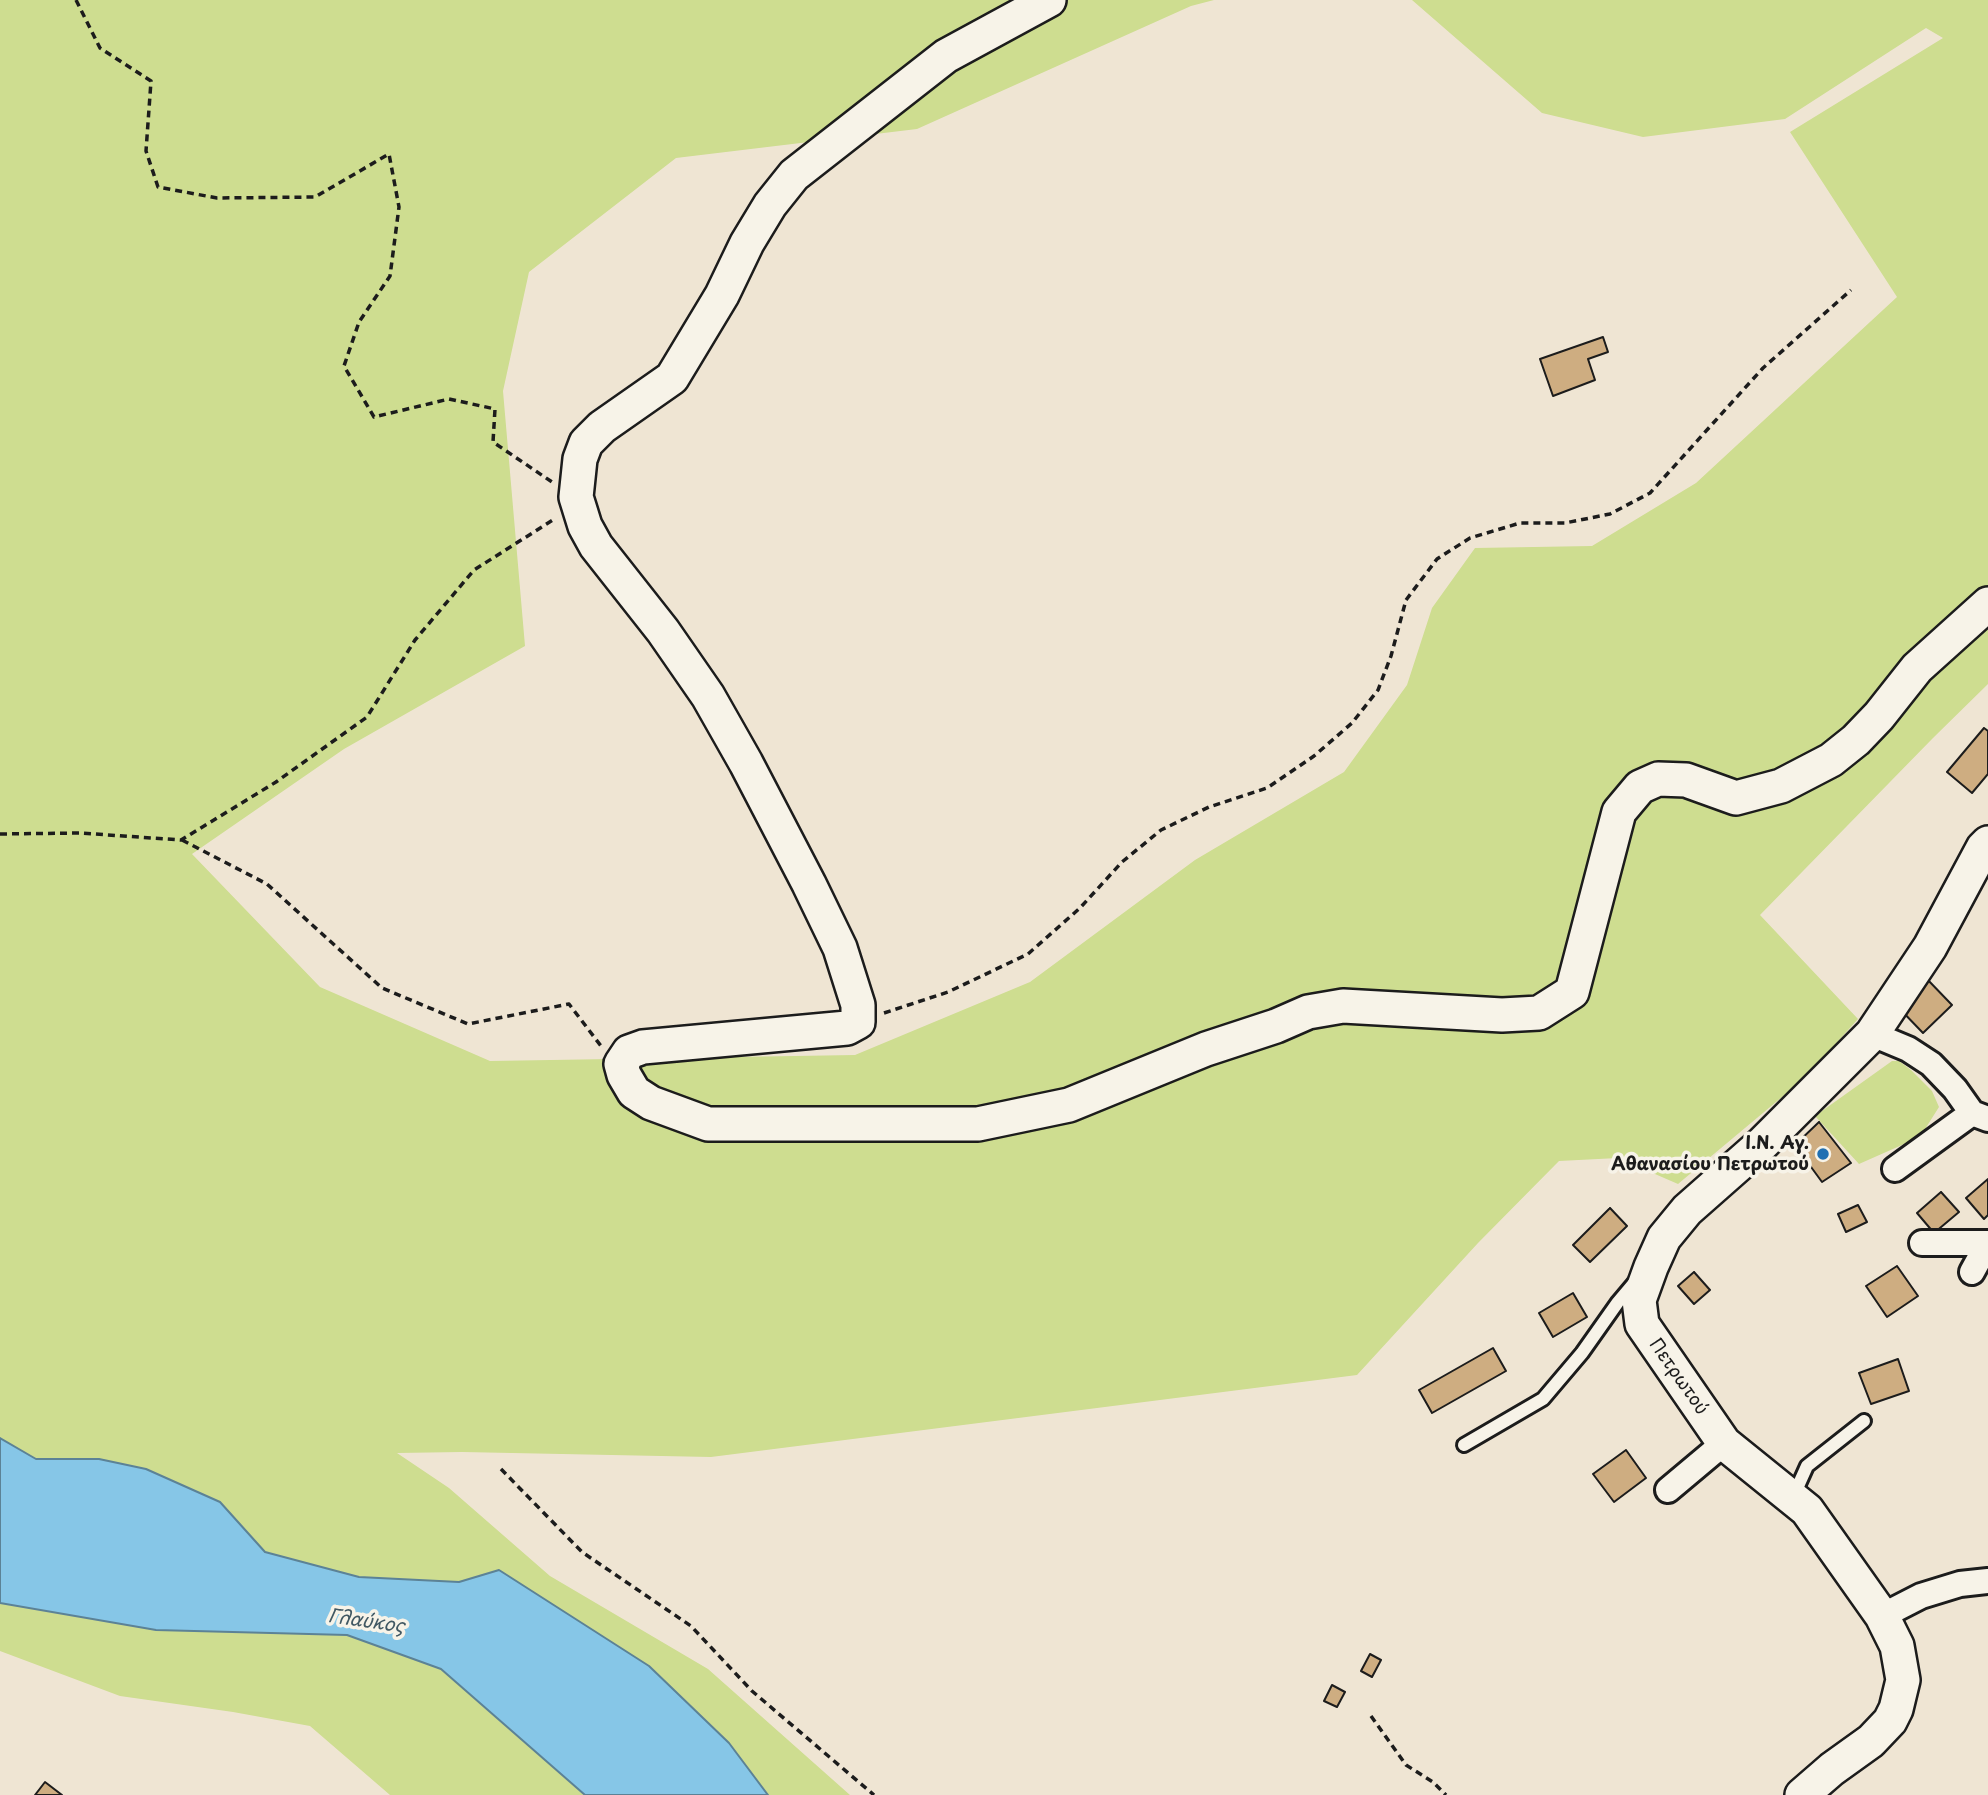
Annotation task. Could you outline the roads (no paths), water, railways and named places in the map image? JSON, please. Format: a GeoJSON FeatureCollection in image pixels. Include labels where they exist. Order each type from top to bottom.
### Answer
{"type":"FeatureCollection","features":[{"type":"Feature","properties":{"kind":"street"},"geometry":{"type":"LineString","coordinates":[[1049,0],[946,56],[794,175],[770,205],[747,243],[722,295],[672,378],[602,427],[586,443],[580,459],[576,497],[585,526],[596,546],[663,631],[708,696],[746,763],[840,947],[858,1005],[858,1022],[847,1028],[643,1047],[629,1052],[621,1064],[624,1075],[634,1092],[650,1103],[708,1124],[978,1124],[1069,1105],[1206,1049],[1276,1027],[1308,1012],[1343,1006],[1502,1015],[1539,1013],[1572,992],[1619,812],[1640,787],[1658,779],[1686,780],[1736,798],[1781,786],[1821,766],[1856,740],[1880,716],[1917,668],[1988,604]]}},
{"type":"Feature","properties":{"kind":"street","name":"Πετρωτού"},"geometry":{"type":"LineString","coordinates":[[1802,1795],[1871,1741],[1890,1721],[1903,1680],[1897,1646],[1882,1616],[1807,1510],[1724,1443],[1642,1324],[1639,1300],[1664,1238],[1687,1210],[1763,1143],[1872,1034],[1930,947],[1988,843]]}},
{"type":"Feature","properties":{"kind":"street"},"geometry":{"type":"LineString","coordinates":[[1872,1034],[1908,1049],[1931,1064],[1980,1116],[1895,1169]]}},
{"type":"Feature","properties":{"kind":"street"},"geometry":{"type":"LineString","coordinates":[[1922,1243],[1988,1243],[1972,1272]]}},
{"type":"Feature","properties":{"kind":"street"},"geometry":{"type":"LineString","coordinates":[[1668,1490],[1724,1443]]}},
{"type":"Feature","properties":{"kind":"street"},"geometry":{"type":"LineString","coordinates":[[1882,1616],[1921,1596],[1960,1584],[1988,1581]]}},
{"type":"Feature","properties":{"kind":"lane"},"geometry":{"type":"LineString","coordinates":[[1464,1445],[1544,1399],[1582,1353],[1618,1302],[1653,1262]]}},
{"type":"Feature","properties":{"kind":"lane"},"geometry":{"type":"LineString","coordinates":[[1793,1498],[1807,1466],[1864,1421]]}},
{"type":"Feature","properties":{"kind":"water","name":"Γλαύκος"},"geometry":{"type":"Polygon","coordinates":[[[0,1438],[36,1459],[99,1459],[146,1469],[220,1502],[265,1552],[359,1577],[459,1582],[499,1570],[649,1666],[729,1743],[768,1795],[585,1795],[441,1669],[347,1635],[156,1630],[0,1603],[0,1438]]]}},
{"type":"Feature","properties":{"kind":"place","name":"Ι.Ν. Αγ. Αθανασίου Πετρωτού"},"geometry":{"type":"Point","coordinates":[1823,1154]}}]}
